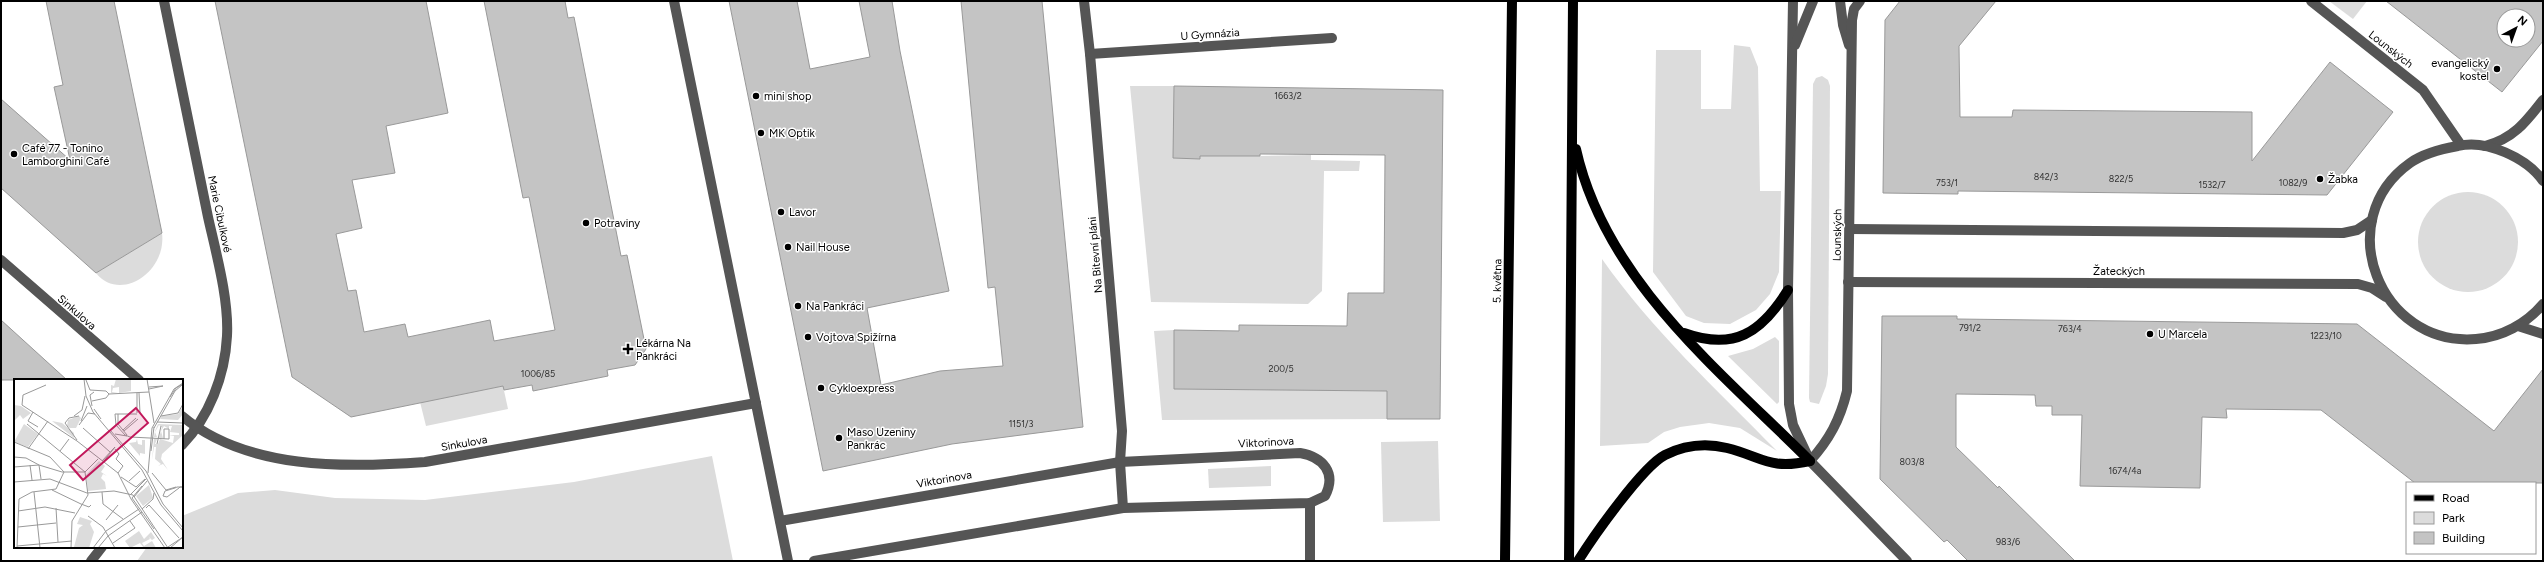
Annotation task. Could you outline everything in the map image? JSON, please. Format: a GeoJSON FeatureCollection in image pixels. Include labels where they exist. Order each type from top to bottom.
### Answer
{"type":"FeatureCollection","features":[{"type":"Feature","properties":{"kind":"main road","name":"5. května"},"geometry":{"type":"LineString","coordinates":[[1505,561],[1512,1]]}},
{"type":"Feature","properties":{"kind":"main road"},"geometry":{"type":"LineString","coordinates":[[1569,561],[1573,1]]}},
{"type":"Feature","properties":{"kind":"main road"},"geometry":{"type":"LineString","coordinates":[[1572,131],[1587,186],[1610,237],[1639,282],[1680,331],[1810,461]]}},
{"type":"Feature","properties":{"kind":"main road"},"geometry":{"type":"LineString","coordinates":[[1680,331],[1712,341],[1740,338],[1753,331],[1775,311],[1788,290]]}},
{"type":"Feature","properties":{"kind":"main road"},"geometry":{"type":"LineString","coordinates":[[1578,561],[1636,483],[1663,456],[1688,447],[1715,446],[1769,463],[1789,466],[1810,461]]}},
{"type":"Feature","properties":{"kind":"street","name":"Marie Cibulkové"},"geometry":{"type":"LineString","coordinates":[[164,1],[226,315],[227,336],[218,382],[210,406],[197,429],[183,444]]}},
{"type":"Feature","properties":{"kind":"street"},"geometry":{"type":"LineString","coordinates":[[674,1],[788,561]]}},
{"type":"Feature","properties":{"kind":"street","name":"Na Bitevní pláni"},"geometry":{"type":"LineString","coordinates":[[1084,1],[1090,54],[1122,431],[1120,462],[1122,508]]}},
{"type":"Feature","properties":{"kind":"street"},"geometry":{"type":"LineString","coordinates":[[1793,1],[1788,290],[1789,404],[1794,425],[1810,461],[1906,561]]}},
{"type":"Feature","properties":{"kind":"street"},"geometry":{"type":"LineString","coordinates":[[1793,50],[1813,1]]}},
{"type":"Feature","properties":{"kind":"street"},"geometry":{"type":"LineString","coordinates":[[1840,1],[1842,25],[1852,52]]}},
{"type":"Feature","properties":{"kind":"street","name":"Lounských"},"geometry":{"type":"LineString","coordinates":[[1810,461],[1827,442],[1842,413],[1846,391],[1850,229],[1852,20],[1860,1]]}},
{"type":"Feature","properties":{"kind":"street","name":"Lounských"},"geometry":{"type":"LineString","coordinates":[[2311,1],[2423,90],[2461,145]]}},
{"type":"Feature","properties":{"kind":"street","name":"U Gymnázia"},"geometry":{"type":"LineString","coordinates":[[1090,54],[1332,38]]}},
{"type":"Feature","properties":{"kind":"street","name":"Žateckých"},"geometry":{"type":"LineString","coordinates":[[2484,146],[2501,142],[2517,132],[2543,100]]}},
{"type":"Feature","properties":{"kind":"street","name":"Žateckých"},"geometry":{"type":"LineString","coordinates":[[2386,297],[2373,266],[2370,246],[2372,220],[2379,200],[2390,182],[2410,163],[2434,150],[2461,145],[2484,146],[2505,152],[2524,163],[2543,181]]}},
{"type":"Feature","properties":{"kind":"street"},"geometry":{"type":"LineString","coordinates":[[1850,229],[2343,233],[2357,230],[2372,220]]}},
{"type":"Feature","properties":{"kind":"street","name":"Sinkulova"},"geometry":{"type":"LineString","coordinates":[[1,260],[138,379]]}},
{"type":"Feature","properties":{"kind":"street","name":"Žateckých"},"geometry":{"type":"LineString","coordinates":[[1848,282],[2358,284],[2372,288],[2386,297],[2406,319],[2432,334],[2461,340],[2491,338],[2518,326],[2536,312],[2543,304]]}},
{"type":"Feature","properties":{"kind":"street"},"geometry":{"type":"LineString","coordinates":[[2518,326],[2543,334]]}},
{"type":"Feature","properties":{"kind":"street","name":"Sinkulova"},"geometry":{"type":"LineString","coordinates":[[183,417],[197,429],[246,450],[298,461],[379,465],[425,462],[756,403]]}},
{"type":"Feature","properties":{"kind":"street","name":"Viktorinova"},"geometry":{"type":"LineString","coordinates":[[780,521],[1120,462],[1300,453],[1313,455],[1322,461],[1328,471],[1329,489],[1325,496],[1310,503],[1122,508],[814,561]]}},
{"type":"Feature","properties":{"kind":"street"},"geometry":{"type":"LineString","coordinates":[[1310,503],[1310,561]]}},
{"type":"Feature","properties":{"kind":"street"},"geometry":{"type":"LineString","coordinates":[[91,561],[101,548]]}},
{"type":"Feature","properties":{"kind":"green space"},"geometry":{"type":"Polygon","coordinates":[[[2329,1],[2367,1],[2353,19],[2329,1]]]}},
{"type":"Feature","properties":{"kind":"green space"},"geometry":{"type":"Polygon","coordinates":[[[1734,45],[1750,47],[1758,67],[1760,191],[1781,191],[1779,272],[1770,294],[1756,310],[1730,324],[1704,323],[1686,316],[1653,272],[1656,50],[1701,50],[1701,109],[1731,109],[1734,45]]]}},
{"type":"Feature","properties":{"kind":"green space"},"geometry":{"type":"Polygon","coordinates":[[[1822,76],[1828,80],[1830,86],[1828,374],[1826,386],[1819,404],[1810,402],[1809,398],[1813,84],[1816,78],[1822,76]]]}},
{"type":"Feature","properties":{"kind":"green space"},"geometry":{"type":"Polygon","coordinates":[[[1130,86],[1174,86],[1200,99],[1260,156],[1311,155],[1311,160],[1360,161],[1359,171],[1324,171],[1322,291],[1308,304],[1151,302],[1130,86]]]}},
{"type":"Feature","properties":{"kind":"green space"},"geometry":{"type":"Polygon","coordinates":[[[2468,192],[2487,195],[2504,206],[2515,223],[2518,242],[2515,261],[2504,278],[2487,289],[2468,292],[2449,289],[2432,278],[2421,261],[2418,242],[2421,223],[2432,206],[2449,195],[2468,192]]]}},
{"type":"Feature","properties":{"kind":"green space"},"geometry":{"type":"Polygon","coordinates":[[[162,233],[162,247],[157,260],[150,271],[140,279],[129,284],[117,285],[106,281],[96,273],[162,233]]]}},
{"type":"Feature","properties":{"kind":"green space"},"geometry":{"type":"Polygon","coordinates":[[[1602,259],[1621,285],[1663,335],[1777,451],[1740,428],[1709,423],[1680,427],[1664,432],[1648,443],[1600,446],[1602,259]]]}},
{"type":"Feature","properties":{"kind":"green space"},"geometry":{"type":"Polygon","coordinates":[[[1174,330],[1174,389],[1379,391],[1387,388],[1387,419],[1162,420],[1154,331],[1174,330]]]}},
{"type":"Feature","properties":{"kind":"green space"},"geometry":{"type":"Polygon","coordinates":[[[1775,337],[1779,341],[1779,402],[1777,404],[1728,356],[1753,349],[1775,337]]]}},
{"type":"Feature","properties":{"kind":"green space"},"geometry":{"type":"Polygon","coordinates":[[[503,386],[508,409],[426,426],[420,402],[503,386]]]}},
{"type":"Feature","properties":{"kind":"green space"},"geometry":{"type":"Polygon","coordinates":[[[1438,441],[1440,521],[1383,522],[1381,442],[1438,441]]]}},
{"type":"Feature","properties":{"kind":"green space"},"geometry":{"type":"Polygon","coordinates":[[[712,456],[733,561],[137,561],[146,548],[183,548],[183,516],[238,493],[275,490],[335,498],[425,500],[574,482],[712,456]]]}},
{"type":"Feature","properties":{"kind":"green space"},"geometry":{"type":"Polygon","coordinates":[[[1271,466],[1271,486],[1209,488],[1208,469],[1271,466]]]}},
{"type":"Feature","properties":{"kind":"building"},"geometry":{"type":"Polygon","coordinates":[[[46,1],[114,1],[162,233],[96,273],[1,188],[1,99],[70,160],[54,87],[63,85],[46,1]]]}},
{"type":"Feature","properties":{"kind":"building"},"geometry":{"type":"Polygon","coordinates":[[[215,1],[426,1],[448,113],[386,126],[395,173],[352,180],[362,228],[336,234],[348,291],[356,290],[364,332],[405,324],[408,337],[490,320],[494,341],[555,330],[529,197],[523,198],[484,1],[565,1],[568,18],[574,17],[621,256],[627,255],[646,349],[635,365],[607,370],[608,376],[533,391],[532,385],[504,390],[503,386],[351,417],[292,377],[215,1]]]}},
{"type":"Feature","properties":{"kind":"building"},"geometry":{"type":"Polygon","coordinates":[[[729,1],[797,1],[810,69],[870,57],[859,1],[892,1],[900,51],[949,291],[867,308],[881,385],[940,371],[1003,366],[995,287],[988,288],[961,1],[1042,1],[1083,427],[952,444],[823,471],[729,1]]]}},
{"type":"Feature","properties":{"kind":"building"},"geometry":{"type":"Polygon","coordinates":[[[1900,1],[1996,1],[1959,46],[1960,117],[2012,117],[2013,110],[2252,112],[2252,161],[2330,62],[2393,112],[2327,195],[1958,191],[1958,194],[1883,193],[1885,20],[1900,1]]]}},
{"type":"Feature","properties":{"kind":"building","name":"evangelický kostel"},"geometry":{"type":"Polygon","coordinates":[[[2386,1],[2543,1],[2543,41],[2502,92],[2386,1]]]}},
{"type":"Feature","properties":{"kind":"building"},"geometry":{"type":"Polygon","coordinates":[[[1174,86],[1443,90],[1440,419],[1387,419],[1387,391],[1174,389],[1174,330],[1239,331],[1239,325],[1347,326],[1348,293],[1384,293],[1385,155],[1260,154],[1260,156],[1200,156],[1200,159],[1173,158],[1174,86]]]}},
{"type":"Feature","properties":{"kind":"building"},"geometry":{"type":"Polygon","coordinates":[[[1882,316],[1957,316],[1957,319],[2357,324],[2494,431],[2543,369],[2543,483],[2414,482],[2321,410],[2226,409],[2227,418],[2202,417],[2200,488],[2080,486],[2082,415],[2052,415],[2052,406],[2036,406],[2035,395],[1956,394],[1956,447],[1998,488],[1999,486],[2075,561],[1968,561],[1947,540],[1944,542],[1880,479],[1882,316]]]}},
{"type":"Feature","properties":{"kind":"building"},"geometry":{"type":"Polygon","coordinates":[[[1,320],[66,379],[14,379],[1,380],[1,320]]]}},
{"type":"Feature","properties":{"kind":"place","name":"evangelický kostel"},"geometry":{"type":"Point","coordinates":[2497,69]}},
{"type":"Feature","properties":{"kind":"place","name":"mini shop"},"geometry":{"type":"Point","coordinates":[756,96]}},
{"type":"Feature","properties":{"kind":"place","name":"MK Optik"},"geometry":{"type":"Point","coordinates":[761,133]}},
{"type":"Feature","properties":{"kind":"place","name":"Café 77 - Tonino Lamborghini Café"},"geometry":{"type":"Point","coordinates":[14,154]}},
{"type":"Feature","properties":{"kind":"place","name":"Žabka"},"geometry":{"type":"Point","coordinates":[2320,179]}},
{"type":"Feature","properties":{"kind":"place","name":"Lavor"},"geometry":{"type":"Point","coordinates":[781,212]}},
{"type":"Feature","properties":{"kind":"place","name":"Potraviny"},"geometry":{"type":"Point","coordinates":[586,223]}},
{"type":"Feature","properties":{"kind":"place","name":"Nail House"},"geometry":{"type":"Point","coordinates":[788,247]}},
{"type":"Feature","properties":{"kind":"place","name":"Na Pankráci"},"geometry":{"type":"Point","coordinates":[798,306]}},
{"type":"Feature","properties":{"kind":"place","name":"U Marcela"},"geometry":{"type":"Point","coordinates":[2150,334]}},
{"type":"Feature","properties":{"kind":"place","name":"Vojtova Spižírna"},"geometry":{"type":"Point","coordinates":[808,337]}},
{"type":"Feature","properties":{"kind":"place","name":"Lékárna Na Pankráci"},"geometry":{"type":"Point","coordinates":[628,349]}},
{"type":"Feature","properties":{"kind":"place","name":"Cykloexpress"},"geometry":{"type":"Point","coordinates":[821,388]}},
{"type":"Feature","properties":{"kind":"place","name":"Maso Uzeniny Pankrác"},"geometry":{"type":"Point","coordinates":[839,438]}}]}
